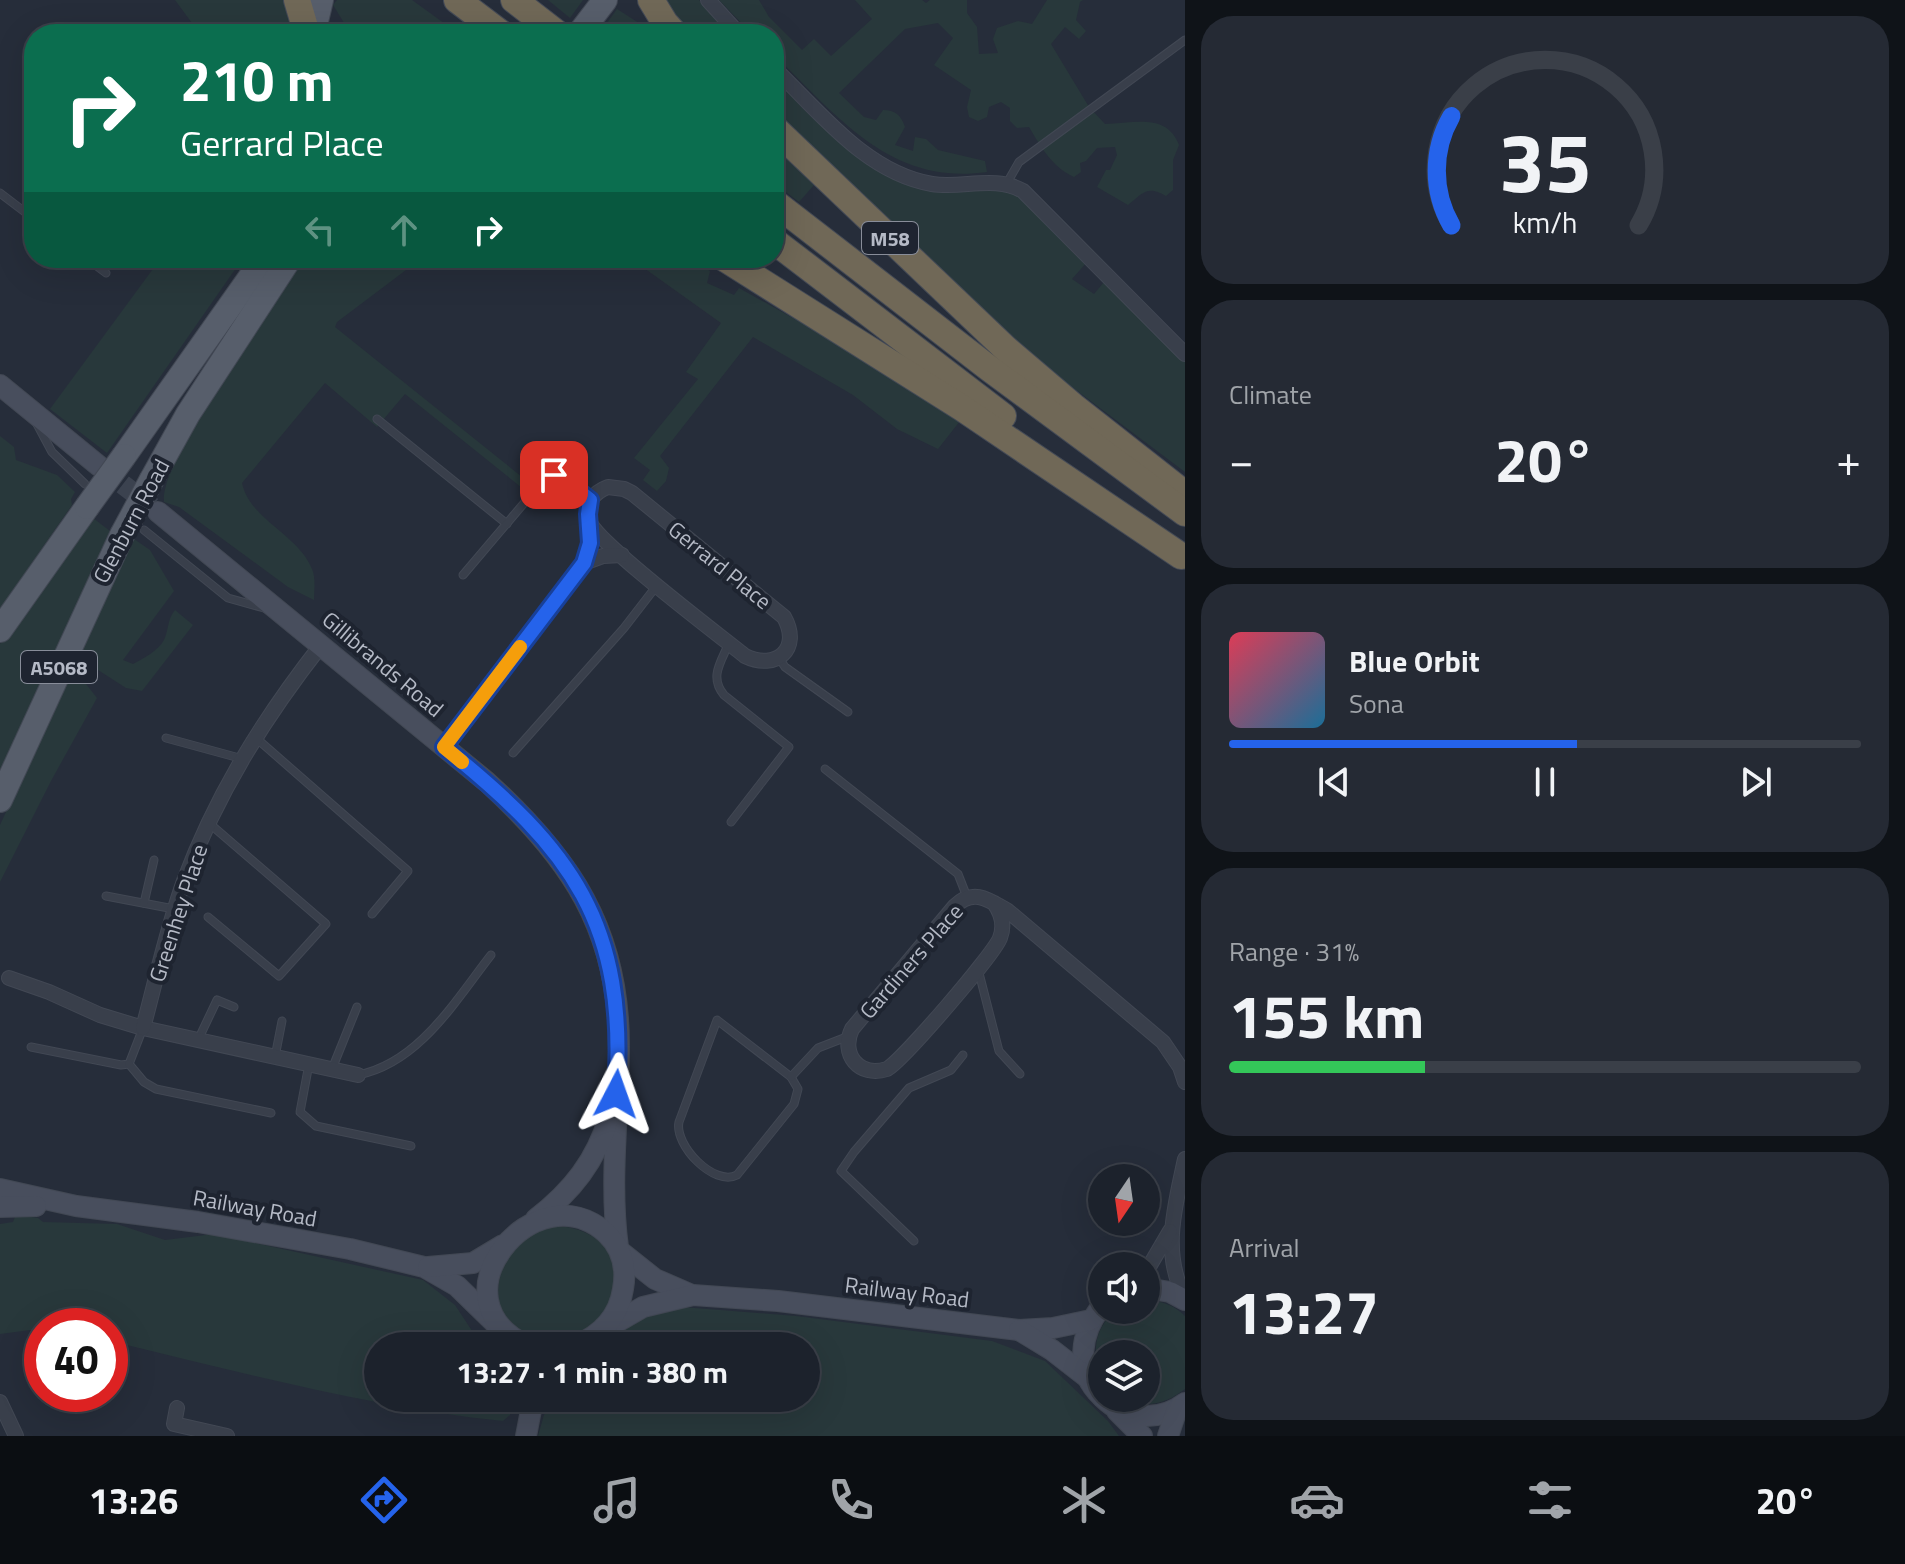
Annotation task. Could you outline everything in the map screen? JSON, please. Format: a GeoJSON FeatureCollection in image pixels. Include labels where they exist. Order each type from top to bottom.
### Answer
{"type":"FeatureCollection","features":[{"type":"Feature","properties":{"kind":"highway"},"geometry":{"type":"LineString","coordinates":[[297,0],[306,24]]}},
{"type":"Feature","properties":{"kind":"highway"},"geometry":{"type":"LineString","coordinates":[[457,0],[489,24]]}},
{"type":"Feature","properties":{"kind":"highway"},"geometry":{"type":"LineString","coordinates":[[514,0],[545,24]]}},
{"type":"Feature","properties":{"kind":"highway"},"geometry":{"type":"LineString","coordinates":[[651,0],[668,24]]}},
{"type":"Feature","properties":{"kind":"highway","name":"M58"},"geometry":{"type":"LineString","coordinates":[[784,138],[1005,348],[1185,494]]}},
{"type":"Feature","properties":{"kind":"highway","name":"M58"},"geometry":{"type":"LineString","coordinates":[[784,210],[990,369],[1185,513]]}},
{"type":"Feature","properties":{"kind":"highway"},"geometry":{"type":"LineString","coordinates":[[784,249],[1183,557]]}},
{"type":"Feature","properties":{"kind":"highway"},"geometry":{"type":"LineString","coordinates":[[740,268],[962,408],[1183,557]]}},
{"type":"Feature","properties":{"kind":"main road"},"geometry":{"type":"LineString","coordinates":[[313,24],[321,0]]}},
{"type":"Feature","properties":{"kind":"main road"},"geometry":{"type":"LineString","coordinates":[[587,24],[604,2]]}},
{"type":"Feature","properties":{"kind":"main road","name":"Glenburn Road"},"geometry":{"type":"LineString","coordinates":[[0,800],[96,586],[133,533],[152,479],[256,289],[261,268]]}},
{"type":"Feature","properties":{"kind":"main road","name":"Glenburn Road"},"geometry":{"type":"LineString","coordinates":[[0,630],[86,496],[124,456],[256,289],[279,268]]}},
{"type":"Feature","properties":{"kind":"main road"},"geometry":{"type":"LineString","coordinates":[[0,385],[99,466]]}},
{"type":"Feature","properties":{"kind":"main road","name":"Gillibrands Road"},"geometry":{"type":"LineString","coordinates":[[158,512],[322,644],[526,818],[550,844],[582,890],[608,960],[617,1005],[619,1046],[614,1208],[624,1265],[623,1293],[614,1317],[600,1332]]}},
{"type":"Feature","properties":{"kind":"main road","name":"Gillibrands Road"},"geometry":{"type":"LineString","coordinates":[[506,1243],[562,1199],[585,1172],[604,1134],[616,1094]]}},
{"type":"Feature","properties":{"kind":"main road","name":"Railway Road"},"geometry":{"type":"LineString","coordinates":[[0,1189],[76,1206],[213,1224],[350,1249],[424,1267],[473,1263],[506,1243]]}},
{"type":"Feature","properties":{"kind":"main road","name":"Railway Road"},"geometry":{"type":"LineString","coordinates":[[0,1207],[76,1206]]}},
{"type":"Feature","properties":{"kind":"main road","name":"Railway Road"},"geometry":{"type":"LineString","coordinates":[[529,1225],[557,1216],[571,1217],[597,1226],[619,1250],[655,1279],[693,1295]]}},
{"type":"Feature","properties":{"kind":"main road"},"geometry":{"type":"LineString","coordinates":[[501,1332],[491,1315],[487,1291],[493,1266],[506,1243]]}},
{"type":"Feature","properties":{"kind":"main road","name":"Railway Road"},"geometry":{"type":"LineString","coordinates":[[424,1267],[457,1286],[501,1332]]}},
{"type":"Feature","properties":{"kind":"main road"},"geometry":{"type":"LineString","coordinates":[[1160,1290],[1185,1299]]}},
{"type":"Feature","properties":{"kind":"main road","name":"Railway Road"},"geometry":{"type":"LineString","coordinates":[[602,1332],[643,1307],[693,1295],[790,1302],[1019,1330],[1053,1328],[1088,1316]]}},
{"type":"Feature","properties":{"kind":"main road"},"geometry":{"type":"LineString","coordinates":[[1088,1378],[1083,1358],[1084,1338],[1091,1324]]}},
{"type":"Feature","properties":{"kind":"main road","name":"Railway Road"},"geometry":{"type":"LineString","coordinates":[[1019,1330],[1052,1350],[1088,1378]]}},
{"type":"Feature","properties":{"kind":"main road"},"geometry":{"type":"LineString","coordinates":[[1123,1412],[1143,1416],[1161,1415],[1181,1406]]}},
{"type":"Feature","properties":{"kind":"main road"},"geometry":{"type":"LineString","coordinates":[[1168,1436],[1181,1406]]}},
{"type":"Feature","properties":{"kind":"main road"},"geometry":{"type":"LineString","coordinates":[[526,1436],[531,1412]]}},
{"type":"Feature","properties":{"kind":"main road"},"geometry":{"type":"LineString","coordinates":[[1117,1412],[1142,1436]]}},
{"type":"Feature","properties":{"kind":"street"},"geometry":{"type":"LineString","coordinates":[[708,0],[730,24]]}},
{"type":"Feature","properties":{"kind":"street"},"geometry":{"type":"LineString","coordinates":[[784,78],[857,148],[896,172],[932,184],[1007,183],[1023,191],[1185,354]]}},
{"type":"Feature","properties":{"kind":"street","name":"Gerrard Place"},"geometry":{"type":"LineString","coordinates":[[590,500],[608,487],[632,493],[784,617],[790,639],[779,658]]}},
{"type":"Feature","properties":{"kind":"street"},"geometry":{"type":"LineString","coordinates":[[444,747],[584,563],[590,543],[590,500]]}},
{"type":"Feature","properties":{"kind":"street"},"geometry":{"type":"LineString","coordinates":[[589,522],[622,555],[729,643],[753,660],[766,662],[779,658]]}},
{"type":"Feature","properties":{"kind":"street"},"geometry":{"type":"LineString","coordinates":[[584,563],[603,556],[622,555]]}},
{"type":"Feature","properties":{"kind":"street","name":"Greenhey Place"},"geometry":{"type":"LineString","coordinates":[[143,1028],[183,884],[208,822],[254,736],[322,644]]}},
{"type":"Feature","properties":{"kind":"street","name":"Gardiners Place"},"geometry":{"type":"LineString","coordinates":[[998,942],[932,1023],[887,1069],[866,1070],[855,1064],[848,1052],[849,1036],[955,906],[967,897],[981,896],[1008,911],[1163,1042],[1180,1067],[1185,1082]]}},
{"type":"Feature","properties":{"kind":"street"},"geometry":{"type":"LineString","coordinates":[[994,903],[1003,925],[998,942]]}},
{"type":"Feature","properties":{"kind":"street"},"geometry":{"type":"LineString","coordinates":[[998,942],[1018,936],[1040,940]]}},
{"type":"Feature","properties":{"kind":"street"},"geometry":{"type":"LineString","coordinates":[[9,978],[100,1015],[143,1028],[358,1075]]}},
{"type":"Feature","properties":{"kind":"street"},"geometry":{"type":"LineString","coordinates":[[1185,1159],[1170,1231],[1174,1275],[1185,1299]]}},
{"type":"Feature","properties":{"kind":"street"},"geometry":{"type":"LineString","coordinates":[[1158,1252],[1170,1231]]}},
{"type":"Feature","properties":{"kind":"street"},"geometry":{"type":"LineString","coordinates":[[0,1402],[16,1436]]}},
{"type":"Feature","properties":{"kind":"street"},"geometry":{"type":"LineString","coordinates":[[177,1408],[174,1424],[227,1436]]}},
{"type":"Feature","properties":{"kind":"lane"},"geometry":{"type":"LineString","coordinates":[[1007,183],[1019,162],[1185,40]]}},
{"type":"Feature","properties":{"kind":"lane"},"geometry":{"type":"LineString","coordinates":[[0,193],[24,211]]}},
{"type":"Feature","properties":{"kind":"lane"},"geometry":{"type":"LineString","coordinates":[[99,268],[106,273]]}},
{"type":"Feature","properties":{"kind":"lane"},"geometry":{"type":"LineString","coordinates":[[31,410],[52,452],[86,496]]}},
{"type":"Feature","properties":{"kind":"lane"},"geometry":{"type":"LineString","coordinates":[[377,419],[507,524]]}},
{"type":"Feature","properties":{"kind":"lane"},"geometry":{"type":"LineString","coordinates":[[463,575],[542,482],[554,475],[560,476],[590,500]]}},
{"type":"Feature","properties":{"kind":"lane"},"geometry":{"type":"LineString","coordinates":[[133,533],[228,598],[282,612]]}},
{"type":"Feature","properties":{"kind":"lane"},"geometry":{"type":"LineString","coordinates":[[513,753],[624,628],[658,584]]}},
{"type":"Feature","properties":{"kind":"lane"},"geometry":{"type":"LineString","coordinates":[[729,643],[716,671],[717,686],[789,747],[731,822]]}},
{"type":"Feature","properties":{"kind":"lane"},"geometry":{"type":"LineString","coordinates":[[779,658],[785,667],[848,712]]}},
{"type":"Feature","properties":{"kind":"lane"},"geometry":{"type":"LineString","coordinates":[[254,736],[408,871],[372,914]]}},
{"type":"Feature","properties":{"kind":"lane"},"geometry":{"type":"LineString","coordinates":[[166,738],[243,759]]}},
{"type":"Feature","properties":{"kind":"lane"},"geometry":{"type":"LineString","coordinates":[[825,769],[958,874],[967,897]]}},
{"type":"Feature","properties":{"kind":"lane"},"geometry":{"type":"LineString","coordinates":[[208,822],[326,924],[279,976],[208,917]]}},
{"type":"Feature","properties":{"kind":"lane"},"geometry":{"type":"LineString","coordinates":[[144,903],[154,860]]}},
{"type":"Feature","properties":{"kind":"lane"},"geometry":{"type":"LineString","coordinates":[[106,896],[176,910]]}},
{"type":"Feature","properties":{"kind":"lane"},"geometry":{"type":"LineString","coordinates":[[358,1075],[388,1066],[411,1049],[435,1026],[491,955]]}},
{"type":"Feature","properties":{"kind":"lane"},"geometry":{"type":"LineString","coordinates":[[978,967],[999,1051],[1020,1074]]}},
{"type":"Feature","properties":{"kind":"lane"},"geometry":{"type":"LineString","coordinates":[[198,1040],[217,1000],[234,1007]]}},
{"type":"Feature","properties":{"kind":"lane"},"geometry":{"type":"LineString","coordinates":[[332,1069],[357,1007]]}},
{"type":"Feature","properties":{"kind":"lane"},"geometry":{"type":"LineString","coordinates":[[717,1020],[791,1077],[798,1089],[794,1104],[737,1175],[731,1178],[717,1176],[680,1140],[679,1122],[717,1020]]}},
{"type":"Feature","properties":{"kind":"lane"},"geometry":{"type":"LineString","coordinates":[[275,1057],[282,1021]]}},
{"type":"Feature","properties":{"kind":"lane"},"geometry":{"type":"LineString","coordinates":[[129,1064],[143,1028]]}},
{"type":"Feature","properties":{"kind":"lane"},"geometry":{"type":"LineString","coordinates":[[791,1077],[818,1048],[849,1036]]}},
{"type":"Feature","properties":{"kind":"lane"},"geometry":{"type":"LineString","coordinates":[[31,1047],[129,1064]]}},
{"type":"Feature","properties":{"kind":"lane"},"geometry":{"type":"LineString","coordinates":[[914,1241],[841,1171],[909,1088],[951,1070],[963,1055]]}},
{"type":"Feature","properties":{"kind":"lane"},"geometry":{"type":"LineString","coordinates":[[129,1064],[144,1082],[156,1089],[271,1113]]}},
{"type":"Feature","properties":{"kind":"lane"},"geometry":{"type":"LineString","coordinates":[[309,1064],[300,1112],[306,1119],[316,1126],[411,1146]]}},
{"type":"Feature","properties":{"kind":"shaded area"},"geometry":{"type":"Polygon","coordinates":[[[175,0],[284,0],[289,24],[193,24],[175,0]]]}},
{"type":"Feature","properties":{"kind":"shaded area"},"geometry":{"type":"Polygon","coordinates":[[[337,0],[412,0],[445,24],[345,24],[333,5],[337,0]]]}},
{"type":"Feature","properties":{"kind":"shaded area"},"geometry":{"type":"Polygon","coordinates":[[[548,0],[583,0],[570,18],[548,0]]]}},
{"type":"Feature","properties":{"kind":"shaded area"},"geometry":{"type":"Polygon","coordinates":[[[664,0],[699,0],[722,24],[682,24],[664,0]]]}},
{"type":"Feature","properties":{"kind":"shaded area"},"geometry":{"type":"Polygon","coordinates":[[[719,0],[759,0],[776,24],[742,24],[719,0]]]}},
{"type":"Feature","properties":{"kind":"shaded area"},"geometry":{"type":"Polygon","coordinates":[[[855,0],[922,0],[926,3],[930,0],[967,0],[967,13],[977,27],[979,54],[998,53],[993,39],[997,28],[1018,21],[1032,24],[1047,0],[1083,0],[1076,20],[1086,31],[1079,39],[1065,27],[1051,44],[1089,107],[1105,124],[1149,122],[1167,128],[1174,135],[1179,145],[1173,160],[1173,190],[1166,196],[1154,191],[1146,192],[1128,205],[1097,187],[1117,155],[1115,147],[1097,148],[1086,161],[1080,163],[1081,172],[1074,177],[1053,162],[1029,127],[1017,128],[1010,121],[1010,108],[1001,102],[989,107],[987,117],[978,121],[969,117],[967,107],[971,90],[934,65],[953,38],[938,23],[905,29],[839,93],[864,117],[876,120],[883,110],[897,114],[905,127],[895,145],[913,151],[915,137],[926,139],[938,150],[985,161],[987,172],[953,173],[922,168],[894,157],[868,142],[784,65],[784,32],[802,50],[814,39],[831,56],[872,19],[855,0]]]}},
{"type":"Feature","properties":{"kind":"shaded area"},"geometry":{"type":"Polygon","coordinates":[[[617,9],[640,24],[606,24],[617,9]]]}},
{"type":"Feature","properties":{"kind":"shaded area"},"geometry":{"type":"Polygon","coordinates":[[[784,83],[891,173],[994,188],[1020,195],[1087,262],[1072,279],[1094,294],[1104,282],[1185,361],[1185,472],[1056,375],[988,318],[784,124],[784,83]]]}},
{"type":"Feature","properties":{"kind":"shaded area"},"geometry":{"type":"Polygon","coordinates":[[[784,156],[814,185],[799,202],[784,191],[784,156]]]}},
{"type":"Feature","properties":{"kind":"shaded area"},"geometry":{"type":"Polygon","coordinates":[[[154,268],[236,268],[107,453],[50,409],[154,268]]]}},
{"type":"Feature","properties":{"kind":"shaded area"},"geometry":{"type":"Polygon","coordinates":[[[297,268],[409,268],[337,322],[335,327],[532,485],[527,492],[405,394],[377,427],[325,383],[242,483],[254,507],[305,557],[313,573],[314,600],[288,587],[179,507],[164,502],[168,481],[180,451],[246,342],[297,268]]]}},
{"type":"Feature","properties":{"kind":"shaded area"},"geometry":{"type":"Polygon","coordinates":[[[644,268],[705,268],[710,271],[707,283],[734,295],[739,288],[872,362],[960,421],[938,449],[897,429],[853,395],[753,337],[660,456],[669,468],[666,481],[657,491],[643,480],[650,470],[634,458],[698,379],[686,372],[721,323],[644,268]]]}},
{"type":"Feature","properties":{"kind":"shaded area"},"geometry":{"type":"Polygon","coordinates":[[[0,436],[14,447],[16,460],[57,475],[75,492],[72,505],[0,609],[0,436]]]}},
{"type":"Feature","properties":{"kind":"shaded area"},"geometry":{"type":"Polygon","coordinates":[[[89,515],[110,531],[0,775],[0,644],[89,515]]]}},
{"type":"Feature","properties":{"kind":"shaded area"},"geometry":{"type":"Polygon","coordinates":[[[134,539],[150,550],[174,591],[123,660],[133,664],[158,648],[175,610],[193,625],[142,691],[126,688],[95,668],[88,673],[86,684],[97,698],[0,882],[0,825],[129,544],[134,539]]]}},
{"type":"Feature","properties":{"kind":"shaded area"},"geometry":{"type":"Polygon","coordinates":[[[15,1217],[38,1218],[43,1222],[117,1224],[165,1240],[214,1234],[423,1280],[455,1305],[473,1332],[364,1332],[364,1399],[128,1345],[128,1308],[24,1308],[24,1331],[0,1334],[0,1224],[13,1222],[15,1217]]]}},
{"type":"Feature","properties":{"kind":"shaded area"},"geometry":{"type":"Polygon","coordinates":[[[556,1226],[586,1233],[605,1247],[614,1267],[614,1289],[605,1310],[590,1327],[580,1332],[519,1332],[506,1320],[499,1303],[499,1283],[505,1264],[516,1247],[534,1233],[556,1226]]]}},
{"type":"Feature","properties":{"kind":"shaded area"},"geometry":{"type":"Polygon","coordinates":[[[1160,1302],[1176,1309],[1185,1316],[1185,1389],[1160,1402],[1160,1340],[1097,1340],[1104,1324],[1160,1324],[1160,1302]]]}},
{"type":"Feature","properties":{"kind":"shaded area"},"geometry":{"type":"Polygon","coordinates":[[[682,1307],[796,1316],[992,1341],[1045,1361],[1088,1402],[1088,1412],[1099,1412],[1119,1436],[538,1436],[546,1412],[820,1412],[820,1332],[615,1332],[647,1316],[682,1307]]]}},
{"type":"Feature","properties":{"kind":"shaded area"},"geometry":{"type":"Polygon","coordinates":[[[435,1412],[510,1412],[503,1421],[435,1412]]]}},
{"type":"Feature","properties":{"kind":"tunnel"},"geometry":{"type":"LineString","coordinates":[[99,466],[152,507]]}},
{"type":"Feature","properties":{"kind":"slow traffic"},"geometry":{"type":"LineString","coordinates":[[462,762],[444,747],[520,647]]}},
{"type":"Feature","properties":{"kind":"route"},"geometry":{"type":"LineString","coordinates":[[554,475],[560,476],[590,500],[590,543],[584,563],[444,747],[526,818],[550,844],[582,890],[608,960],[617,1005],[619,1046],[616,1094]]}}]}
